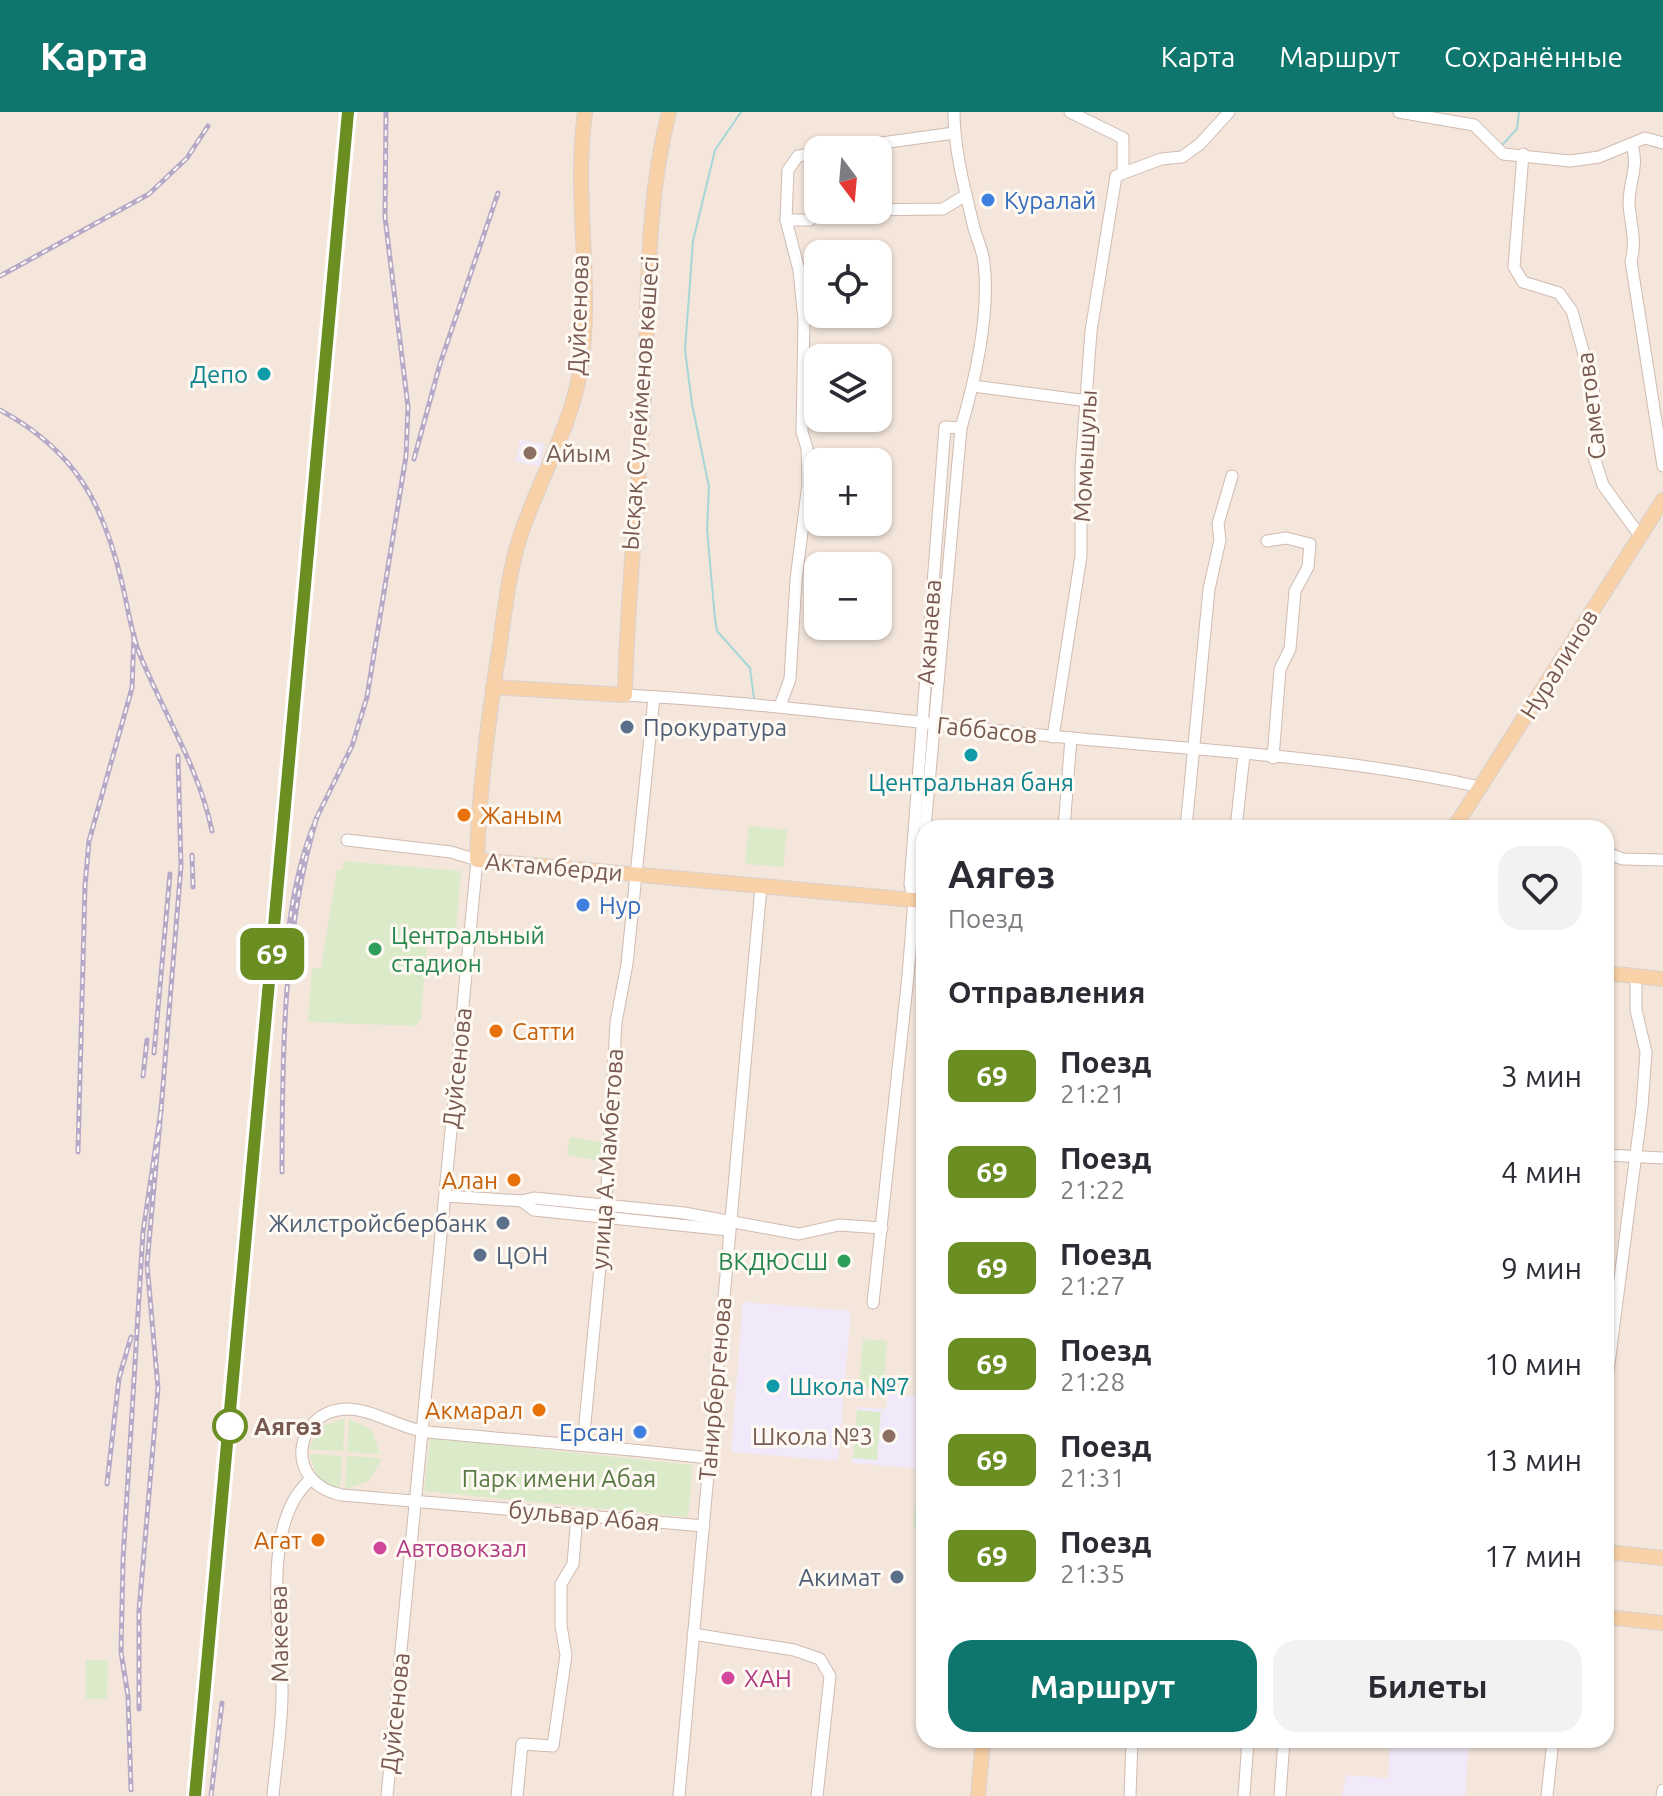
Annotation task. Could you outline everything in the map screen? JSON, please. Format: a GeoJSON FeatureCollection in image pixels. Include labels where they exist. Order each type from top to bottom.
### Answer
{"type":"FeatureCollection","features":[{"type":"Feature","properties":{"kind":"main road","name":"Дуйсенова"},"geometry":{"type":"LineString","coordinates":[[477,860],[493,687],[519,539],[560,439],[579,373],[582,292],[579,169],[585,112]]}},
{"type":"Feature","properties":{"kind":"main road","name":"Ысқақ Сүлейменов көшесі"},"geometry":{"type":"LineString","coordinates":[[625,695],[630,548],[644,398],[651,206],[669,112]]}},
{"type":"Feature","properties":{"kind":"main road","name":"Нуралинов"},"geometry":{"type":"LineString","coordinates":[[1461,820],[1663,500]]}},
{"type":"Feature","properties":{"kind":"main road","name":"Габбасов"},"geometry":{"type":"LineString","coordinates":[[493,687],[625,695]]}},
{"type":"Feature","properties":{"kind":"main road","name":"Актамберди"},"geometry":{"type":"LineString","coordinates":[[477,860],[916,901]]}},
{"type":"Feature","properties":{"kind":"main road"},"geometry":{"type":"LineString","coordinates":[[1614,974],[1663,979]]}},
{"type":"Feature","properties":{"kind":"main road"},"geometry":{"type":"LineString","coordinates":[[1614,1553],[1663,1558]]}},
{"type":"Feature","properties":{"kind":"main road"},"geometry":{"type":"LineString","coordinates":[[1614,1618],[1663,1623]]}},
{"type":"Feature","properties":{"kind":"main road"},"geometry":{"type":"LineString","coordinates":[[978,1796],[982,1748]]}},
{"type":"Feature","properties":{"kind":"street","name":"Аканаева"},"geometry":{"type":"LineString","coordinates":[[917,820],[961,428],[973,386],[985,289],[984,261],[966,195],[954,133],[954,112]]}},
{"type":"Feature","properties":{"kind":"street","name":"Момышулы"},"geometry":{"type":"LineString","coordinates":[[1053,737],[1081,556],[1081,468],[1091,331],[1123,138],[1070,112]]}},
{"type":"Feature","properties":{"kind":"street"},"geometry":{"type":"LineString","coordinates":[[1119,174],[1161,159],[1182,157],[1200,144],[1229,112]]}},
{"type":"Feature","properties":{"kind":"street"},"geometry":{"type":"LineString","coordinates":[[1399,112],[1474,125],[1503,154],[1570,161],[1599,157],[1645,138],[1663,143]]}},
{"type":"Feature","properties":{"kind":"street"},"geometry":{"type":"LineString","coordinates":[[892,142],[954,133]]}},
{"type":"Feature","properties":{"kind":"street"},"geometry":{"type":"LineString","coordinates":[[1632,145],[1637,159],[1629,203],[1636,243],[1631,261],[1656,440],[1663,466]]}},
{"type":"Feature","properties":{"kind":"street","name":"Саметова"},"geometry":{"type":"LineString","coordinates":[[1523,154],[1514,267],[1523,282],[1559,293],[1572,311],[1593,387],[1598,435],[1593,454],[1603,485],[1640,536]]}},
{"type":"Feature","properties":{"kind":"street"},"geometry":{"type":"LineString","coordinates":[[780,706],[790,679],[796,580],[808,484],[802,432],[804,320],[799,270],[786,220],[788,170],[798,156],[804,155]]}},
{"type":"Feature","properties":{"kind":"street"},"geometry":{"type":"LineString","coordinates":[[892,210],[943,209],[966,195]]}},
{"type":"Feature","properties":{"kind":"street"},"geometry":{"type":"LineString","coordinates":[[786,220],[804,220]]}},
{"type":"Feature","properties":{"kind":"street"},"geometry":{"type":"LineString","coordinates":[[973,386],[1088,401]]}},
{"type":"Feature","properties":{"kind":"street"},"geometry":{"type":"LineString","coordinates":[[1187,820],[1203,641],[1220,540],[1218,524],[1232,476]]}},
{"type":"Feature","properties":{"kind":"street"},"geometry":{"type":"LineString","coordinates":[[1267,541],[1301,540],[1310,544],[1311,555],[1295,591],[1290,649],[1280,669],[1273,758]]}},
{"type":"Feature","properties":{"kind":"street","name":"Габбасов"},"geometry":{"type":"LineString","coordinates":[[625,695],[780,706],[1273,758],[1395,772],[1480,787]]}},
{"type":"Feature","properties":{"kind":"street","name":"улица А.Мамбетова"},"geometry":{"type":"LineString","coordinates":[[583,1444],[605,1210],[616,1022],[627,964],[646,806],[654,697]]}},
{"type":"Feature","properties":{"kind":"street","name":"Аканаева"},"geometry":{"type":"LineString","coordinates":[[925,820],[928,724]]}},
{"type":"Feature","properties":{"kind":"street"},"geometry":{"type":"LineString","coordinates":[[1065,820],[1071,738]]}},
{"type":"Feature","properties":{"kind":"street"},"geometry":{"type":"LineString","coordinates":[[1237,820],[1244,755]]}},
{"type":"Feature","properties":{"kind":"street","name":"Аканаева"},"geometry":{"type":"LineString","coordinates":[[916,831],[910,884],[916,895]]}},
{"type":"Feature","properties":{"kind":"street","name":"Актамберди"},"geometry":{"type":"LineString","coordinates":[[347,840],[451,852],[477,860]]}},
{"type":"Feature","properties":{"kind":"street"},"geometry":{"type":"LineString","coordinates":[[1614,856],[1623,859],[1663,860]]}},
{"type":"Feature","properties":{"kind":"street","name":"Дуйсенова"},"geometry":{"type":"LineString","coordinates":[[387,1796],[477,860]]}},
{"type":"Feature","properties":{"kind":"street","name":"Танирбергенова"},"geometry":{"type":"LineString","coordinates":[[679,1796],[761,887]]}},
{"type":"Feature","properties":{"kind":"street","name":"Аканаева"},"geometry":{"type":"LineString","coordinates":[[873,1303],[916,928]]}},
{"type":"Feature","properties":{"kind":"street"},"geometry":{"type":"LineString","coordinates":[[1614,1323],[1646,1052],[1636,1010],[1636,976]]}},
{"type":"Feature","properties":{"kind":"street"},"geometry":{"type":"LineString","coordinates":[[1614,1155],[1663,1158]]}},
{"type":"Feature","properties":{"kind":"street"},"geometry":{"type":"LineString","coordinates":[[446,1196],[522,1201],[534,1210],[605,1210],[799,1234],[836,1226],[882,1228]]}},
{"type":"Feature","properties":{"kind":"street"},"geometry":{"type":"LineString","coordinates":[[416,1502],[331,1493],[310,1480],[302,1463],[305,1437],[312,1425],[335,1411],[372,1413],[424,1432],[583,1444],[709,1458]]}},
{"type":"Feature","properties":{"kind":"street","name":"Макеева"},"geometry":{"type":"LineString","coordinates":[[273,1796],[282,1686],[276,1591],[288,1510],[299,1489],[310,1480]]}},
{"type":"Feature","properties":{"kind":"street","name":"бульвар Абая"},"geometry":{"type":"LineString","coordinates":[[416,1502],[704,1526]]}},
{"type":"Feature","properties":{"kind":"street"},"geometry":{"type":"LineString","coordinates":[[517,1796],[522,1744],[553,1746],[566,1655],[561,1626],[561,1584],[573,1564],[577,1515]]}},
{"type":"Feature","properties":{"kind":"street"},"geometry":{"type":"LineString","coordinates":[[693,1634],[794,1650],[820,1659],[825,1665],[830,1676],[817,1796]]}},
{"type":"Feature","properties":{"kind":"street"},"geometry":{"type":"LineString","coordinates":[[1130,1796],[1132,1748]]}},
{"type":"Feature","properties":{"kind":"street"},"geometry":{"type":"LineString","coordinates":[[1244,1796],[1247,1748]]}},
{"type":"Feature","properties":{"kind":"street"},"geometry":{"type":"LineString","coordinates":[[1280,1796],[1283,1748]]}},
{"type":"Feature","properties":{"kind":"street"},"geometry":{"type":"LineString","coordinates":[[1547,1796],[1552,1748]]}},
{"type":"Feature","properties":{"kind":"street"},"geometry":{"type":"LineString","coordinates":[[1662,1796],[1663,1790]]}},
{"type":"Feature","properties":{"kind":"shaded area","name":"Аягөз"},"geometry":{"type":"Polygon","coordinates":[[[0,112],[1663,112],[1663,1796],[0,1796],[0,112]]]}},
{"type":"Feature","properties":{"kind":"shaded area","name":"Айым"},"geometry":{"type":"Polygon","coordinates":[[[520,440],[544,444],[540,466],[516,462],[520,440]]]}},
{"type":"Feature","properties":{"kind":"shaded area"},"geometry":{"type":"Polygon","coordinates":[[[743,1302],[851,1311],[838,1461],[731,1452],[743,1302]]]}},
{"type":"Feature","properties":{"kind":"shaded area","name":"Школа №3"},"geometry":{"type":"Polygon","coordinates":[[[888,1394],[916,1396],[916,1468],[852,1463],[857,1407],[886,1409],[888,1394]]]}},
{"type":"Feature","properties":{"kind":"shaded area"},"geometry":{"type":"Polygon","coordinates":[[[1390,1748],[1468,1748],[1465,1796],[1342,1796],[1346,1775],[1388,1778],[1390,1748]]]}},
{"type":"Feature","properties":{"kind":"green space"},"geometry":{"type":"Polygon","coordinates":[[[749,826],[787,830],[783,867],[745,864],[749,826]]]}},
{"type":"Feature","properties":{"kind":"green space","name":"Центральный стадион"},"geometry":{"type":"Polygon","coordinates":[[[344,861],[461,871],[456,931],[428,931],[421,1018],[416,1026],[308,1022],[312,968],[321,969],[337,870],[342,870],[344,861]]]}},
{"type":"Feature","properties":{"kind":"green space"},"geometry":{"type":"Polygon","coordinates":[[[570,1137],[606,1143],[603,1161],[567,1155],[570,1137]]]}},
{"type":"Feature","properties":{"kind":"green space"},"geometry":{"type":"Polygon","coordinates":[[[863,1339],[887,1341],[883,1389],[859,1387],[863,1339]]]}},
{"type":"Feature","properties":{"kind":"green space"},"geometry":{"type":"Polygon","coordinates":[[[857,1410],[881,1412],[877,1460],[853,1458],[857,1410]]]}},
{"type":"Feature","properties":{"kind":"green space"},"geometry":{"type":"Polygon","coordinates":[[[345,1418],[343,1451],[309,1449],[321,1427],[345,1418]]]}},
{"type":"Feature","properties":{"kind":"green space"},"geometry":{"type":"Polygon","coordinates":[[[349,1419],[372,1430],[380,1454],[347,1452],[349,1419]]]}},
{"type":"Feature","properties":{"kind":"green space","name":"Парк имени Абая"},"geometry":{"type":"Polygon","coordinates":[[[430,1438],[693,1465],[688,1517],[424,1491],[430,1438]]]}},
{"type":"Feature","properties":{"kind":"green space"},"geometry":{"type":"Polygon","coordinates":[[[309,1454],[342,1456],[340,1489],[318,1478],[309,1454]]]}},
{"type":"Feature","properties":{"kind":"green space"},"geometry":{"type":"Polygon","coordinates":[[[347,1456],[380,1458],[380,1462],[368,1481],[345,1489],[347,1456]]]}},
{"type":"Feature","properties":{"kind":"green space"},"geometry":{"type":"Polygon","coordinates":[[[916,1500],[916,1527],[913,1527],[916,1500]]]}},
{"type":"Feature","properties":{"kind":"green space"},"geometry":{"type":"Polygon","coordinates":[[[86,1660],[108,1660],[107,1699],[86,1699],[86,1660]]]}},
{"type":"Feature","properties":{"kind":"waterway"},"geometry":{"type":"LineString","coordinates":[[741,112],[715,150],[693,241],[685,350],[692,404],[709,487],[707,529],[717,631],[750,668],[754,699]]}},
{"type":"Feature","properties":{"kind":"waterway"},"geometry":{"type":"LineString","coordinates":[[1502,145],[1517,129],[1519,112]]}},
{"type":"Feature","properties":{"kind":"railway"},"geometry":{"type":"LineString","coordinates":[[195,1796],[349,112]]}},
{"type":"Feature","properties":{"kind":"railway"},"geometry":{"type":"LineString","coordinates":[[317,817],[352,746],[367,697],[406,456],[408,407],[385,217],[386,112]]}},
{"type":"Feature","properties":{"kind":"railway"},"geometry":{"type":"LineString","coordinates":[[0,276],[149,194],[187,158],[208,126]]}},
{"type":"Feature","properties":{"kind":"railway"},"geometry":{"type":"LineString","coordinates":[[414,459],[440,364],[498,193]]}},
{"type":"Feature","properties":{"kind":"railway"},"geometry":{"type":"LineString","coordinates":[[0,410],[26,426],[67,461],[95,503],[114,554],[137,647],[199,785],[212,831]]}},
{"type":"Feature","properties":{"kind":"railway"},"geometry":{"type":"LineString","coordinates":[[78,1152],[85,886],[89,841],[132,688],[134,634]]}},
{"type":"Feature","properties":{"kind":"railway"},"geometry":{"type":"LineString","coordinates":[[161,1110],[181,866],[178,756]]}},
{"type":"Feature","properties":{"kind":"railway"},"geometry":{"type":"LineString","coordinates":[[282,981],[298,877],[317,817],[297,904],[291,948],[284,1038],[282,1172]]}},
{"type":"Feature","properties":{"kind":"railway"},"geometry":{"type":"LineString","coordinates":[[192,855],[193,887]]}},
{"type":"Feature","properties":{"kind":"railway"},"geometry":{"type":"LineString","coordinates":[[154,1053],[170,874]]}},
{"type":"Feature","properties":{"kind":"railway"},"geometry":{"type":"LineString","coordinates":[[143,1076],[147,1040]]}},
{"type":"Feature","properties":{"kind":"railway"},"geometry":{"type":"LineString","coordinates":[[131,1790],[128,1696],[121,1652],[123,1560],[143,1232],[161,1110],[147,1264],[158,1388],[139,1611],[139,1709]]}},
{"type":"Feature","properties":{"kind":"railway"},"geometry":{"type":"LineString","coordinates":[[107,1484],[119,1378],[131,1337]]}},
{"type":"Feature","properties":{"kind":"railway"},"geometry":{"type":"LineString","coordinates":[[211,1796],[222,1703]]}},
{"type":"Feature","properties":{"kind":"train","name":"69"},"geometry":{"type":"LineString","coordinates":[[195,1796],[348,112]]}},
{"type":"Feature","properties":{"kind":"place","name":"Куралай"},"geometry":{"type":"Point","coordinates":[988,200]}},
{"type":"Feature","properties":{"kind":"place","name":"Депо"},"geometry":{"type":"Point","coordinates":[264,374]}},
{"type":"Feature","properties":{"kind":"place","name":"Айым"},"geometry":{"type":"Point","coordinates":[530,453]}},
{"type":"Feature","properties":{"kind":"place","name":"Прокуратура"},"geometry":{"type":"Point","coordinates":[627,727]}},
{"type":"Feature","properties":{"kind":"place","name":"Центральная баня"},"geometry":{"type":"Point","coordinates":[971,755]}},
{"type":"Feature","properties":{"kind":"place","name":"Жаным"},"geometry":{"type":"Point","coordinates":[464,815]}},
{"type":"Feature","properties":{"kind":"place","name":"Нур"},"geometry":{"type":"Point","coordinates":[583,905]}},
{"type":"Feature","properties":{"kind":"place","name":"Центральный стадион"},"geometry":{"type":"Point","coordinates":[375,949]}},
{"type":"Feature","properties":{"kind":"place","name":"Сатти"},"geometry":{"type":"Point","coordinates":[496,1031]}},
{"type":"Feature","properties":{"kind":"place","name":"Алан"},"geometry":{"type":"Point","coordinates":[514,1180]}},
{"type":"Feature","properties":{"kind":"place","name":"Жилстройсбербанк"},"geometry":{"type":"Point","coordinates":[503,1223]}},
{"type":"Feature","properties":{"kind":"place","name":"ЦОН"},"geometry":{"type":"Point","coordinates":[480,1255]}},
{"type":"Feature","properties":{"kind":"place","name":"ВКДЮСШ"},"geometry":{"type":"Point","coordinates":[844,1261]}},
{"type":"Feature","properties":{"kind":"place","name":"Школа №7"},"geometry":{"type":"Point","coordinates":[773,1386]}},
{"type":"Feature","properties":{"kind":"place","name":"Акмарал"},"geometry":{"type":"Point","coordinates":[539,1410]}},
{"type":"Feature","properties":{"kind":"place","name":"Аягөз"},"geometry":{"type":"Point","coordinates":[230,1426]}},
{"type":"Feature","properties":{"kind":"place","name":"Ерсан"},"geometry":{"type":"Point","coordinates":[640,1432]}},
{"type":"Feature","properties":{"kind":"place","name":"Школа №3"},"geometry":{"type":"Point","coordinates":[889,1436]}},
{"type":"Feature","properties":{"kind":"place","name":"Агат"},"geometry":{"type":"Point","coordinates":[318,1540]}},
{"type":"Feature","properties":{"kind":"place","name":"Автовокзал"},"geometry":{"type":"Point","coordinates":[380,1548]}},
{"type":"Feature","properties":{"kind":"place","name":"Акимат"},"geometry":{"type":"Point","coordinates":[897,1577]}},
{"type":"Feature","properties":{"kind":"place","name":"ХАН"},"geometry":{"type":"Point","coordinates":[728,1678]}}]}
